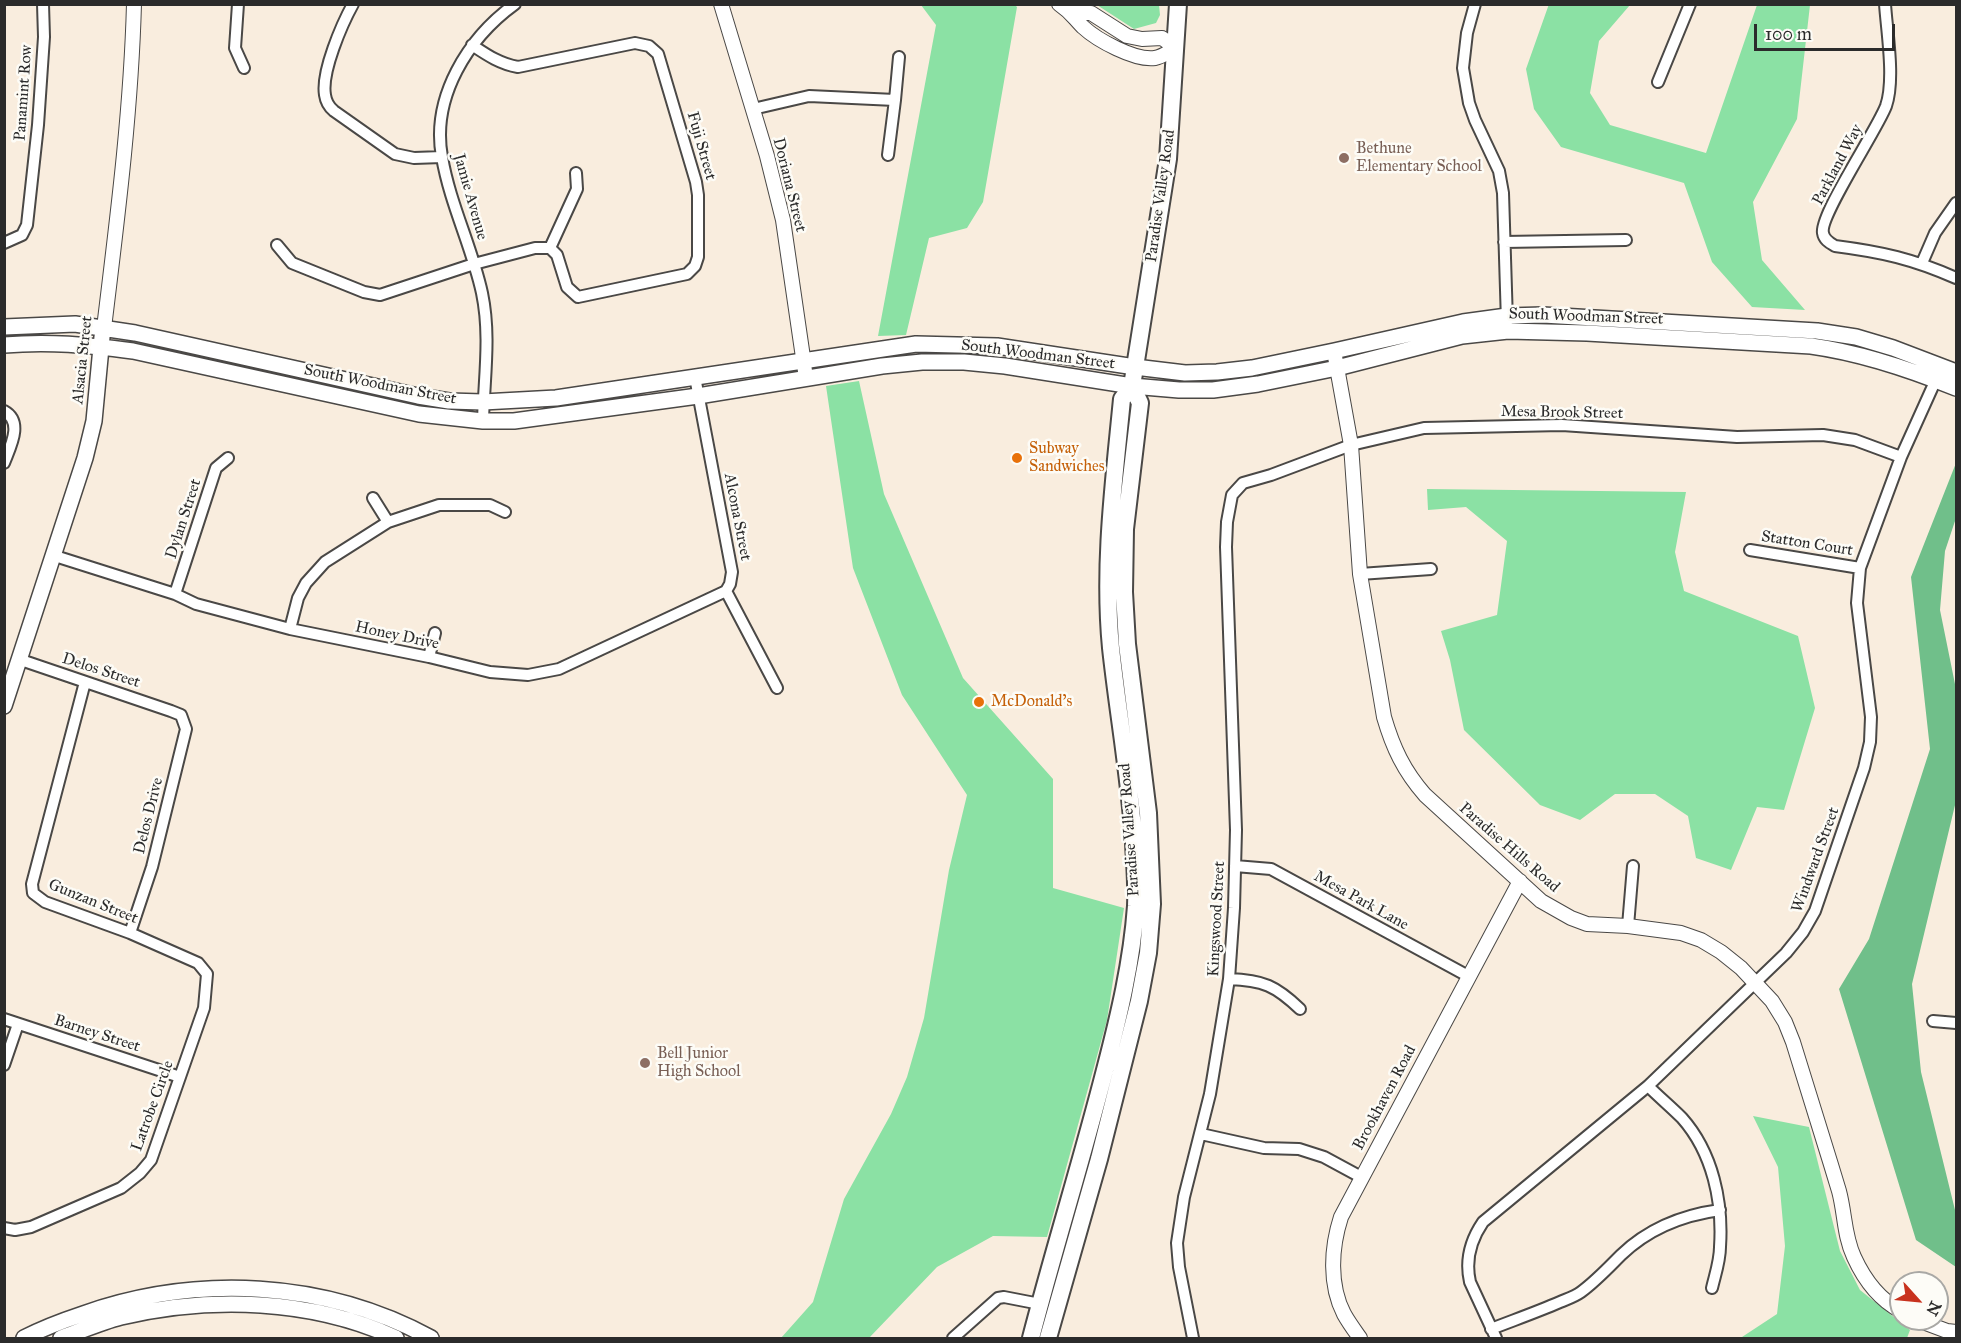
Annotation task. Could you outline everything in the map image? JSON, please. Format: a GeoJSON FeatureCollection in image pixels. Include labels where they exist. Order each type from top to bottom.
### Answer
{"type":"FeatureCollection","features":[{"type":"Feature","properties":{"kind":"main road","name":"Paradise Valley Road"},"geometry":{"type":"LineString","coordinates":[[1031,1338],[1086,1144],[1123,997],[1132,951],[1136,903],[1133,826],[1111,646],[1108,592],[1109,528],[1122,399],[1132,386],[1168,159],[1178,4]]}},
{"type":"Feature","properties":{"kind":"main road","name":"South Woodman Street"},"geometry":{"type":"LineString","coordinates":[[4,327],[75,324],[135,333],[449,401],[483,402],[556,398],[916,344],[997,346],[1185,373],[1217,372],[1252,368],[1463,321],[1507,323],[1587,333],[1811,346],[1843,350],[1945,373],[1956,388]]}},
{"type":"Feature","properties":{"kind":"main road","name":"South Woodman Street"},"geometry":{"type":"LineString","coordinates":[[4,345],[62,343],[101,346],[133,351],[419,414],[483,421],[514,421],[922,362],[964,362],[1005,366],[1132,386],[1213,390],[1258,384],[1337,368],[1507,323]]}},
{"type":"Feature","properties":{"kind":"main road","name":"Alsacia Street"},"geometry":{"type":"LineString","coordinates":[[4,706],[82,469],[94,421],[104,328]]}},
{"type":"Feature","properties":{"kind":"main road","name":"Paradise Valley Road"},"geometry":{"type":"LineString","coordinates":[[1048,1338],[1099,1159],[1139,1000],[1149,943],[1152,904],[1148,813],[1127,644],[1124,592],[1125,529],[1140,403],[1132,386]]}},
{"type":"Feature","properties":{"kind":"main road"},"geometry":{"type":"LineString","coordinates":[[24,1338],[42,1328],[116,1302],[186,1290],[244,1288],[317,1296],[352,1305],[389,1317],[431,1338]]}},
{"type":"Feature","properties":{"kind":"main road"},"geometry":{"type":"LineString","coordinates":[[61,1338],[120,1317],[188,1306],[243,1304],[314,1312],[343,1319],[396,1338]]}},
{"type":"Feature","properties":{"kind":"main road"},"geometry":{"type":"LineString","coordinates":[[343,1319],[356,1314],[383,1323],[389,1317]]}},
{"type":"Feature","properties":{"kind":"street","name":"Panamint Row"},"geometry":{"type":"LineString","coordinates":[[4,243],[22,236],[27,225],[38,125],[44,4]]}},
{"type":"Feature","properties":{"kind":"street","name":"Alsacia Street"},"geometry":{"type":"LineString","coordinates":[[104,328],[126,139],[134,4]]}},
{"type":"Feature","properties":{"kind":"street"},"geometry":{"type":"LineString","coordinates":[[238,4],[235,48],[244,68]]}},
{"type":"Feature","properties":{"kind":"street"},"geometry":{"type":"LineString","coordinates":[[353,4],[343,23],[327,70],[324,93],[328,104],[334,111],[395,153],[414,159],[442,157]]}},
{"type":"Feature","properties":{"kind":"street","name":"Jamie Avenue"},"geometry":{"type":"LineString","coordinates":[[483,421],[488,344],[487,320],[474,264],[455,209],[442,157],[441,127],[446,98],[456,70],[471,45],[491,23],[515,4]]}},
{"type":"Feature","properties":{"kind":"street","name":"Doriana Street"},"geometry":{"type":"LineString","coordinates":[[721,4],[783,220],[806,378]]}},
{"type":"Feature","properties":{"kind":"street"},"geometry":{"type":"LineString","coordinates":[[1059,4],[1072,13],[1083,27],[1114,48],[1155,58],[1176,48],[1162,38],[1142,39],[1127,36],[1091,13],[1072,13]]}},
{"type":"Feature","properties":{"kind":"street"},"geometry":{"type":"LineString","coordinates":[[1475,4],[1464,53],[1465,83],[1475,120],[1499,171],[1505,208],[1507,323]]}},
{"type":"Feature","properties":{"kind":"street"},"geometry":{"type":"LineString","coordinates":[[1658,82],[1690,4]]}},
{"type":"Feature","properties":{"kind":"street","name":"Parkland Way"},"geometry":{"type":"LineString","coordinates":[[1885,4],[1890,81],[1887,104],[1823,225],[1823,235],[1835,246],[1885,253],[1922,263],[1956,278]]}},
{"type":"Feature","properties":{"kind":"street","name":"Fuji Street"},"geometry":{"type":"LineString","coordinates":[[471,45],[500,62],[518,67],[634,43],[649,46],[658,54],[696,182],[698,257],[695,266],[687,274],[578,297],[567,286],[557,255],[550,248]]}},
{"type":"Feature","properties":{"kind":"street"},"geometry":{"type":"LineString","coordinates":[[888,155],[899,57]]}},
{"type":"Feature","properties":{"kind":"street"},"geometry":{"type":"LineString","coordinates":[[753,109],[809,96],[895,100]]}},
{"type":"Feature","properties":{"kind":"street"},"geometry":{"type":"LineString","coordinates":[[278,245],[292,263],[364,292],[380,295],[474,264],[536,248],[550,248],[577,189],[576,173]]}},
{"type":"Feature","properties":{"kind":"street"},"geometry":{"type":"LineString","coordinates":[[1922,263],[1935,233],[1956,203]]}},
{"type":"Feature","properties":{"kind":"street"},"geometry":{"type":"LineString","coordinates":[[1504,242],[1626,240]]}},
{"type":"Feature","properties":{"kind":"street","name":"Paradise Hills Road"},"geometry":{"type":"LineString","coordinates":[[1334,351],[1351,445],[1360,574],[1384,717],[1390,738],[1409,777],[1425,795],[1541,901],[1587,924],[1670,931],[1701,940],[1731,959],[1772,1001],[1785,1022],[1793,1042],[1839,1193],[1845,1231],[1854,1257],[1868,1282],[1889,1302]]}},
{"type":"Feature","properties":{"kind":"street","name":"Windward Street"},"geometry":{"type":"LineString","coordinates":[[1494,1334],[1468,1274],[1468,1256],[1476,1232],[1490,1215],[1648,1086],[1795,943],[1815,911],[1868,755],[1871,717],[1857,603],[1860,567],[1901,457],[1945,373]]}},
{"type":"Feature","properties":{"kind":"street","name":"Alcona Street"},"geometry":{"type":"LineString","coordinates":[[694,377],[732,572],[726,591]]}},
{"type":"Feature","properties":{"kind":"street"},"geometry":{"type":"LineString","coordinates":[[4,411],[12,417],[15,428],[4,463]]}},
{"type":"Feature","properties":{"kind":"street","name":"Mesa Brook Street"},"geometry":{"type":"LineString","coordinates":[[1232,495],[1238,487],[1249,481],[1351,445],[1424,428],[1562,424],[1737,437],[1823,435],[1855,440],[1901,457]]}},
{"type":"Feature","properties":{"kind":"street","name":"Dylan Street"},"geometry":{"type":"LineString","coordinates":[[175,594],[216,468],[228,458]]}},
{"type":"Feature","properties":{"kind":"street","name":"Kingswood Street"},"geometry":{"type":"LineString","coordinates":[[1192,1338],[1177,1244],[1184,1197],[1210,1094],[1229,979],[1234,908],[1235,812],[1226,547],[1227,522],[1232,495]]}},
{"type":"Feature","properties":{"kind":"street"},"geometry":{"type":"LineString","coordinates":[[373,498],[388,522]]}},
{"type":"Feature","properties":{"kind":"street"},"geometry":{"type":"LineString","coordinates":[[290,629],[298,598],[306,583],[326,562],[388,522],[439,505],[489,506],[504,512]]}},
{"type":"Feature","properties":{"kind":"street","name":"Statton Court"},"geometry":{"type":"LineString","coordinates":[[1750,550],[1860,567]]}},
{"type":"Feature","properties":{"kind":"street","name":"Honey Drive"},"geometry":{"type":"LineString","coordinates":[[55,556],[175,594],[196,604],[290,629],[429,657],[490,672],[528,675],[560,669],[726,591]]}},
{"type":"Feature","properties":{"kind":"street"},"geometry":{"type":"LineString","coordinates":[[1360,574],[1431,569]]}},
{"type":"Feature","properties":{"kind":"street"},"geometry":{"type":"LineString","coordinates":[[726,591],[777,688]]}},
{"type":"Feature","properties":{"kind":"street"},"geometry":{"type":"LineString","coordinates":[[429,657],[435,633]]}},
{"type":"Feature","properties":{"kind":"street","name":"Delos Street"},"geometry":{"type":"LineString","coordinates":[[21,660],[171,711]]}},
{"type":"Feature","properties":{"kind":"street","name":"Gunzan Street"},"geometry":{"type":"LineString","coordinates":[[85,682],[32,884],[33,893],[45,902],[130,933],[198,963],[207,974],[204,1008]]}},
{"type":"Feature","properties":{"kind":"street","name":"Delos Drive"},"geometry":{"type":"LineString","coordinates":[[130,933],[152,867],[186,729],[181,715],[171,711]]}},
{"type":"Feature","properties":{"kind":"street","name":"Mesa Park Lane"},"geometry":{"type":"LineString","coordinates":[[1235,866],[1271,869],[1468,976]]}},
{"type":"Feature","properties":{"kind":"street"},"geometry":{"type":"LineString","coordinates":[[1628,926],[1633,866]]}},
{"type":"Feature","properties":{"kind":"street","name":"Brookhaven Road"},"geometry":{"type":"LineString","coordinates":[[1360,1338],[1345,1315],[1335,1284],[1333,1262],[1338,1228],[1361,1176],[1520,881]]}},
{"type":"Feature","properties":{"kind":"street"},"geometry":{"type":"LineString","coordinates":[[1229,979],[1248,979],[1267,984],[1282,992],[1300,1009]]}},
{"type":"Feature","properties":{"kind":"street","name":"Latrobe Circle"},"geometry":{"type":"LineString","coordinates":[[4,1228],[15,1230],[30,1227],[122,1188],[140,1173],[151,1160],[204,1008]]}},
{"type":"Feature","properties":{"kind":"street","name":"Barney Street"},"geometry":{"type":"LineString","coordinates":[[4,1019],[180,1077]]}},
{"type":"Feature","properties":{"kind":"street"},"geometry":{"type":"LineString","coordinates":[[1933,1021],[1956,1023]]}},
{"type":"Feature","properties":{"kind":"street"},"geometry":{"type":"LineString","coordinates":[[4,1065],[18,1024]]}},
{"type":"Feature","properties":{"kind":"street"},"geometry":{"type":"LineString","coordinates":[[1648,1086],[1683,1119],[1703,1149],[1713,1175],[1720,1210],[1720,1249],[1712,1288]]}},
{"type":"Feature","properties":{"kind":"street"},"geometry":{"type":"LineString","coordinates":[[1201,1134],[1264,1148],[1299,1149],[1324,1157],[1361,1176]]}},
{"type":"Feature","properties":{"kind":"street"},"geometry":{"type":"LineString","coordinates":[[1494,1334],[1579,1293],[1622,1254],[1659,1228],[1700,1213],[1720,1210]]}},
{"type":"Feature","properties":{"kind":"street"},"geometry":{"type":"LineString","coordinates":[[952,1338],[998,1298],[1004,1297],[1040,1304]]}},
{"type":"Feature","properties":{"kind":"green space"},"geometry":{"type":"Polygon","coordinates":[[[1014,4],[1017,7],[983,202],[967,228],[929,238],[906,335],[878,336],[936,25],[921,5],[1014,4]]]}},
{"type":"Feature","properties":{"kind":"green space"},"geometry":{"type":"Polygon","coordinates":[[[1549,4],[1630,5],[1599,41],[1590,93],[1610,125],[1706,153],[1757,5],[1810,5],[1797,119],[1753,202],[1762,260],[1805,310],[1752,307],[1712,262],[1684,183],[1561,147],[1534,109],[1526,69],[1549,4]]]}},
{"type":"Feature","properties":{"kind":"green space"},"geometry":{"type":"Polygon","coordinates":[[[1097,5],[1159,5],[1160,15],[1156,23],[1134,29],[1097,5]]]}},
{"type":"Feature","properties":{"kind":"green space"},"geometry":{"type":"Polygon","coordinates":[[[859,381],[884,494],[963,678],[1053,779],[1053,888],[1124,908],[1107,1020],[1047,1237],[993,1236],[937,1267],[869,1338],[781,1338],[813,1302],[844,1199],[891,1114],[907,1077],[924,1018],[949,870],[967,795],[902,695],[853,568],[826,386],[859,381]]]}},
{"type":"Feature","properties":{"kind":"green space"},"geometry":{"type":"Polygon","coordinates":[[[1956,463],[1956,518],[1945,551],[1940,610],[1956,689],[1956,801],[1912,984],[1921,1072],[1956,1214],[1956,1267],[1916,1240],[1839,989],[1869,939],[1930,749],[1911,577],[1956,463]]]}},
{"type":"Feature","properties":{"kind":"green space"},"geometry":{"type":"Polygon","coordinates":[[[1427,489],[1686,492],[1675,552],[1684,591],[1798,636],[1815,708],[1784,810],[1757,807],[1731,870],[1696,858],[1688,816],[1655,794],[1615,794],[1580,820],[1540,805],[1464,730],[1450,660],[1441,631],[1497,615],[1507,541],[1466,507],[1428,510],[1427,489]]]}},
{"type":"Feature","properties":{"kind":"green space"},"geometry":{"type":"Polygon","coordinates":[[[1753,1116],[1809,1127],[1840,1251],[1860,1290],[1889,1313],[1889,1331],[1910,1331],[1907,1338],[1732,1338],[1742,1337],[1777,1314],[1785,1246],[1778,1167],[1753,1116]]]}},
{"type":"Feature","properties":{"kind":"place","name":"Bethune Elementary School"},"geometry":{"type":"Point","coordinates":[1344,158]}},
{"type":"Feature","properties":{"kind":"place","name":"Subway Sandwiches"},"geometry":{"type":"Point","coordinates":[1017,458]}},
{"type":"Feature","properties":{"kind":"place","name":"McDonald's"},"geometry":{"type":"Point","coordinates":[979,702]}},
{"type":"Feature","properties":{"kind":"place","name":"Bell Junior High School"},"geometry":{"type":"Point","coordinates":[645,1063]}}]}
